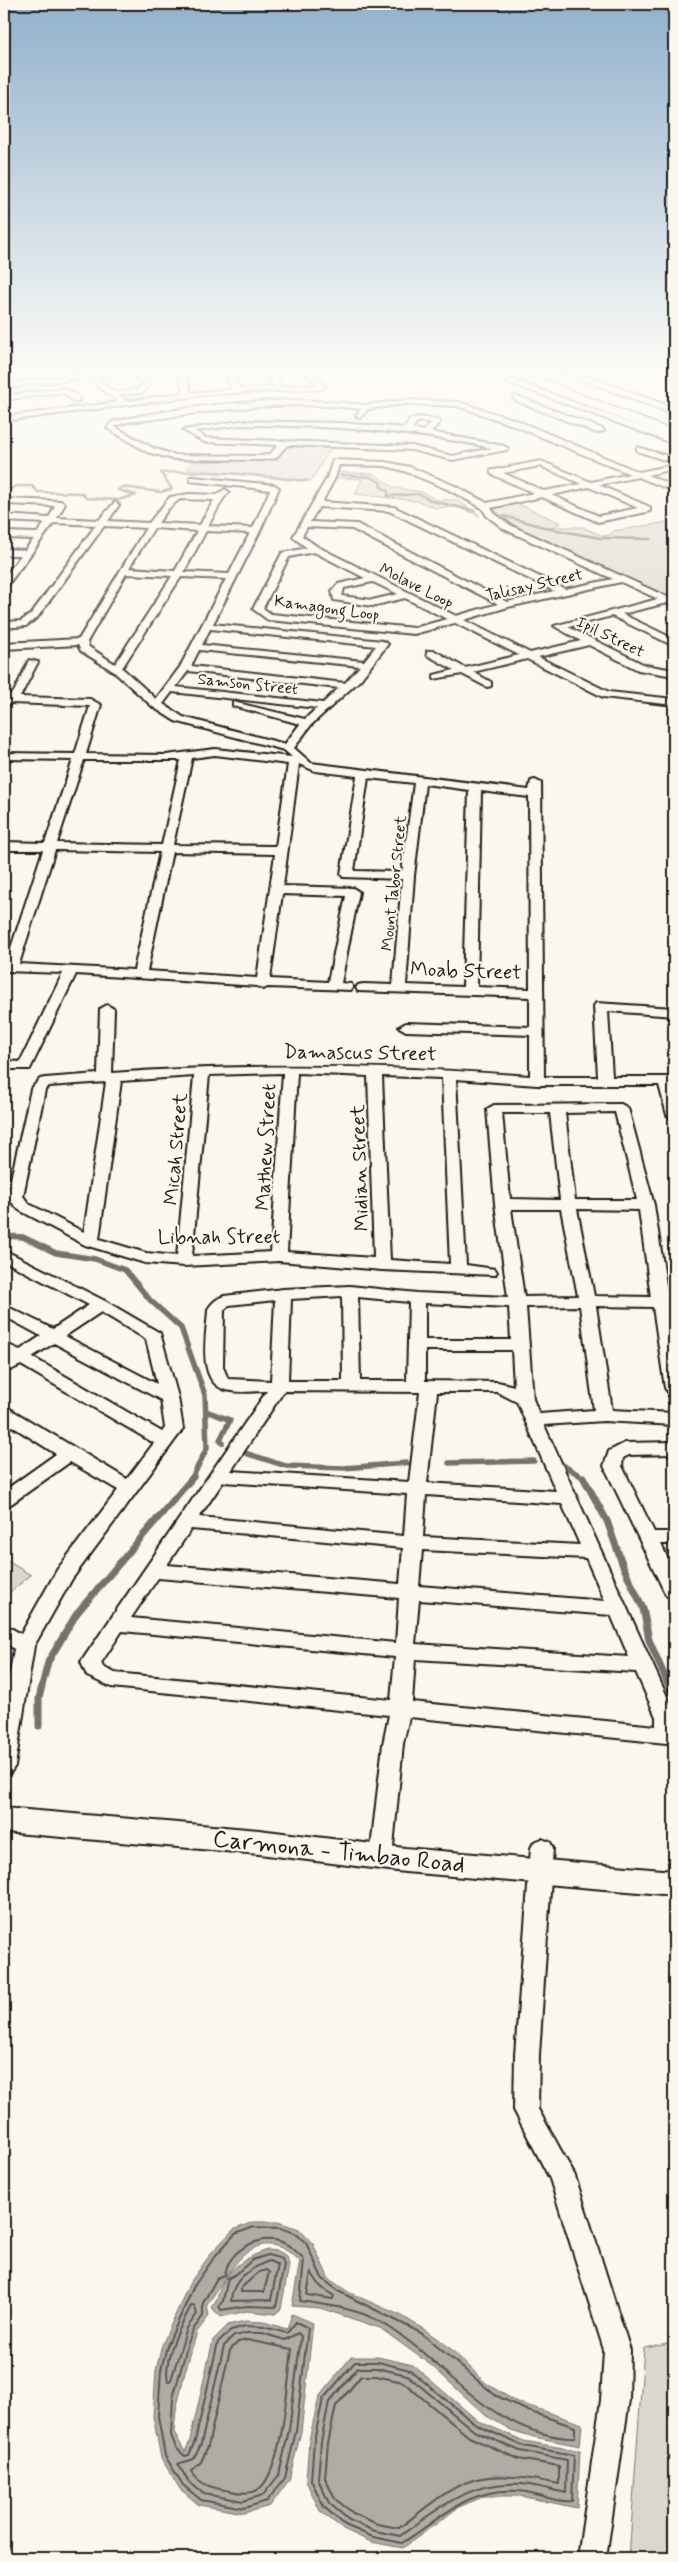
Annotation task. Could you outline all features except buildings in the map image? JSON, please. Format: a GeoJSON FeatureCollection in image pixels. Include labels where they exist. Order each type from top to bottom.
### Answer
{"type":"FeatureCollection","features":[{"type":"Feature","properties":{"kind":"main road","name":"Carmona - Timbao Road"},"geometry":{"type":"LineString","coordinates":[[4,1820],[258,1842],[381,1857],[542,1859],[674,1883]]}},
{"type":"Feature","properties":{"kind":"street"},"geometry":{"type":"LineString","coordinates":[[117,669],[178,574],[219,498],[228,489]]}},
{"type":"Feature","properties":{"kind":"street","name":"Samson Street"},"geometry":{"type":"LineString","coordinates":[[157,705],[185,668],[233,577],[276,489]]}},
{"type":"Feature","properties":{"kind":"street"},"geometry":{"type":"LineString","coordinates":[[303,524],[325,489]]}},
{"type":"Feature","properties":{"kind":"street"},"geometry":{"type":"LineString","coordinates":[[453,489],[486,506],[490,514],[507,527],[671,601]]}},
{"type":"Feature","properties":{"kind":"street"},"geometry":{"type":"LineString","coordinates":[[529,489],[598,519],[647,509],[602,489]]}},
{"type":"Feature","properties":{"kind":"street"},"geometry":{"type":"LineString","coordinates":[[486,506],[576,489]]}},
{"type":"Feature","properties":{"kind":"street"},"geometry":{"type":"LineString","coordinates":[[82,642],[153,525],[174,499],[219,498]]}},
{"type":"Feature","properties":{"kind":"street"},"geometry":{"type":"LineString","coordinates":[[4,502],[61,504],[52,520],[5,581]]}},
{"type":"Feature","properties":{"kind":"street"},"geometry":{"type":"LineString","coordinates":[[316,504],[391,509],[563,592]]}},
{"type":"Feature","properties":{"kind":"street"},"geometry":{"type":"LineString","coordinates":[[4,625],[23,624],[34,616],[115,505]]}},
{"type":"Feature","properties":{"kind":"street"},"geometry":{"type":"LineString","coordinates":[[4,518],[256,531]]}},
{"type":"Feature","properties":{"kind":"street"},"geometry":{"type":"LineString","coordinates":[[303,524],[354,526],[506,605]]}},
{"type":"Feature","properties":{"kind":"street","name":"Molave Loop"},"geometry":{"type":"LineString","coordinates":[[303,524],[297,537],[314,549],[452,620],[607,695],[674,702]]}},
{"type":"Feature","properties":{"kind":"street"},"geometry":{"type":"LineString","coordinates":[[4,535],[38,536]]}},
{"type":"Feature","properties":{"kind":"street","name":"Kamagong Loop"},"geometry":{"type":"LineString","coordinates":[[314,549],[285,555],[258,609],[268,617],[396,631],[414,631],[452,620]]}},
{"type":"Feature","properties":{"kind":"street"},"geometry":{"type":"LineString","coordinates":[[4,552],[27,553]]}},
{"type":"Feature","properties":{"kind":"street"},"geometry":{"type":"LineString","coordinates":[[125,571],[233,577]]}},
{"type":"Feature","properties":{"kind":"street"},"geometry":{"type":"LineString","coordinates":[[372,579],[341,586],[337,591],[337,598],[372,603],[405,596]]}},
{"type":"Feature","properties":{"kind":"street","name":"Talisay Street"},"geometry":{"type":"LineString","coordinates":[[452,620],[506,605],[623,579]]}},
{"type":"Feature","properties":{"kind":"street","name":"Ipil Street"},"geometry":{"type":"LineString","coordinates":[[671,601],[558,626],[642,668],[674,673]]}},
{"type":"Feature","properties":{"kind":"street"},"geometry":{"type":"LineString","coordinates":[[615,614],[674,643]]}},
{"type":"Feature","properties":{"kind":"street"},"geometry":{"type":"LineString","coordinates":[[206,626],[384,644],[356,678],[307,723],[288,748]]}},
{"type":"Feature","properties":{"kind":"street"},"geometry":{"type":"LineString","coordinates":[[4,646],[82,642]]}},
{"type":"Feature","properties":{"kind":"street"},"geometry":{"type":"LineString","coordinates":[[82,642],[85,649],[117,669],[157,705],[179,719],[288,748],[307,765],[363,775],[475,787],[535,788],[537,1081]]}},
{"type":"Feature","properties":{"kind":"street"},"geometry":{"type":"LineString","coordinates":[[438,677],[588,642]]}},
{"type":"Feature","properties":{"kind":"street"},"geometry":{"type":"LineString","coordinates":[[196,647],[366,664]]}},
{"type":"Feature","properties":{"kind":"street"},"geometry":{"type":"LineString","coordinates":[[431,653],[487,684]]}},
{"type":"Feature","properties":{"kind":"street"},"geometry":{"type":"LineString","coordinates":[[6,702],[18,694],[34,662]]}},
{"type":"Feature","properties":{"kind":"street"},"geometry":{"type":"LineString","coordinates":[[185,668],[347,686]]}},
{"type":"Feature","properties":{"kind":"street","name":"Samson Street"},"geometry":{"type":"LineString","coordinates":[[169,689],[324,706]]}},
{"type":"Feature","properties":{"kind":"street"},"geometry":{"type":"LineString","coordinates":[[227,695],[240,705],[307,723]]}},
{"type":"Feature","properties":{"kind":"street"},"geometry":{"type":"LineString","coordinates":[[6,702],[90,702],[96,704],[50,847],[7,967],[263,985],[340,987],[353,892],[276,890]]}},
{"type":"Feature","properties":{"kind":"street"},"geometry":{"type":"LineString","coordinates":[[4,756],[166,758],[228,753],[290,760],[294,763],[263,985]]}},
{"type":"Feature","properties":{"kind":"street"},"geometry":{"type":"LineString","coordinates":[[139,975],[187,756]]}},
{"type":"Feature","properties":{"kind":"street"},"geometry":{"type":"LineString","coordinates":[[363,775],[347,874],[408,876]]}},
{"type":"Feature","properties":{"kind":"street","name":"Mount Tabor Street"},"geometry":{"type":"LineString","coordinates":[[399,989],[408,876],[420,781]]}},
{"type":"Feature","properties":{"kind":"street"},"geometry":{"type":"LineString","coordinates":[[470,991],[475,787]]}},
{"type":"Feature","properties":{"kind":"street"},"geometry":{"type":"LineString","coordinates":[[4,846],[282,850]]}},
{"type":"Feature","properties":{"kind":"street"},"geometry":{"type":"LineString","coordinates":[[4,1065],[25,1066],[71,970]]}},
{"type":"Feature","properties":{"kind":"street","name":"Moab Street"},"geometry":{"type":"LineString","coordinates":[[363,988],[537,993]]}},
{"type":"Feature","properties":{"kind":"street"},"geometry":{"type":"LineString","coordinates":[[605,1081],[601,1006],[674,1012]]}},
{"type":"Feature","properties":{"kind":"street"},"geometry":{"type":"LineString","coordinates":[[91,1242],[110,1077],[107,1009]]}},
{"type":"Feature","properties":{"kind":"street"},"geometry":{"type":"LineString","coordinates":[[406,1027],[536,1031]]}},
{"type":"Feature","properties":{"kind":"street","name":"Damascus Street"},"geometry":{"type":"LineString","coordinates":[[42,1085],[110,1077],[202,1071],[290,1069],[375,1070],[537,1081],[670,1081]]}},
{"type":"Feature","properties":{"kind":"street","name":"Mathew Street"},"geometry":{"type":"LineString","coordinates":[[279,1256],[290,1069]]}},
{"type":"Feature","properties":{"kind":"street","name":"Midian Street"},"geometry":{"type":"LineString","coordinates":[[375,1070],[382,1265]]}},
{"type":"Feature","properties":{"kind":"street","name":"Micah Street"},"geometry":{"type":"LineString","coordinates":[[184,1261],[202,1071]]}},
{"type":"Feature","properties":{"kind":"street"},"geometry":{"type":"LineString","coordinates":[[450,1074],[458,1270]]}},
{"type":"Feature","properties":{"kind":"street"},"geometry":{"type":"LineString","coordinates":[[670,1081],[674,1115]]}},
{"type":"Feature","properties":{"kind":"street","name":"Libnah Street"},"geometry":{"type":"LineString","coordinates":[[42,1085],[15,1197],[24,1208],[91,1242],[145,1258],[184,1261],[279,1256],[489,1272]]}},
{"type":"Feature","properties":{"kind":"street"},"geometry":{"type":"LineString","coordinates":[[557,1108],[568,1205],[587,1301],[604,1415]]}},
{"type":"Feature","properties":{"kind":"street"},"geometry":{"type":"LineString","coordinates":[[283,1294],[279,1386],[91,1662],[94,1671],[111,1680],[401,1707],[666,1735],[666,1717],[524,1399],[517,1302],[503,1204],[494,1110],[621,1108],[646,1205],[674,1388]]}},
{"type":"Feature","properties":{"kind":"street"},"geometry":{"type":"LineString","coordinates":[[503,1204],[646,1205]]}},
{"type":"Feature","properties":{"kind":"street"},"geometry":{"type":"LineString","coordinates":[[4,1255],[101,1305],[154,1337],[169,1398],[174,1429],[64,1575],[24,1646],[7,1729],[4,1766]]}},
{"type":"Feature","properties":{"kind":"street"},"geometry":{"type":"LineString","coordinates":[[524,1399],[514,1392],[498,1388],[231,1386],[221,1382],[214,1367],[216,1309],[224,1301],[283,1294],[350,1290],[417,1298],[517,1302],[660,1302]]}},
{"type":"Feature","properties":{"kind":"street"},"geometry":{"type":"LineString","coordinates":[[350,1290],[352,1387]]}},
{"type":"Feature","properties":{"kind":"street"},"geometry":{"type":"LineString","coordinates":[[381,1857],[393,1744],[401,1707],[414,1543],[423,1387],[416,1344],[417,1298]]}},
{"type":"Feature","properties":{"kind":"street"},"geometry":{"type":"LineString","coordinates":[[4,1368],[101,1305]]}},
{"type":"Feature","properties":{"kind":"street"},"geometry":{"type":"LineString","coordinates":[[4,1310],[169,1398]]}},
{"type":"Feature","properties":{"kind":"street"},"geometry":{"type":"LineString","coordinates":[[416,1344],[520,1345]]}},
{"type":"Feature","properties":{"kind":"street"},"geometry":{"type":"LineString","coordinates":[[4,1348],[165,1441]]}},
{"type":"Feature","properties":{"kind":"street"},"geometry":{"type":"LineString","coordinates":[[4,1412],[69,1454],[128,1488]]}},
{"type":"Feature","properties":{"kind":"street"},"geometry":{"type":"LineString","coordinates":[[533,1420],[604,1415],[674,1419]]}},
{"type":"Feature","properties":{"kind":"street"},"geometry":{"type":"LineString","coordinates":[[674,1448],[625,1449],[615,1455],[613,1466],[674,1591]]}},
{"type":"Feature","properties":{"kind":"street"},"geometry":{"type":"LineString","coordinates":[[6,1496],[69,1454]]}},
{"type":"Feature","properties":{"kind":"street"},"geometry":{"type":"LineString","coordinates":[[218,1476],[568,1498]]}},
{"type":"Feature","properties":{"kind":"street"},"geometry":{"type":"LineString","coordinates":[[186,1522],[414,1543],[592,1552]]}},
{"type":"Feature","properties":{"kind":"street"},"geometry":{"type":"LineString","coordinates":[[649,1538],[674,1538]]}},
{"type":"Feature","properties":{"kind":"street"},"geometry":{"type":"LineString","coordinates":[[153,1571],[617,1609]]}},
{"type":"Feature","properties":{"kind":"street"},"geometry":{"type":"LineString","coordinates":[[117,1624],[404,1651],[642,1664]]}},
{"type":"Feature","properties":{"kind":"street"},"geometry":{"type":"LineString","coordinates":[[4,1632],[24,1646]]}},
{"type":"Feature","properties":{"kind":"street"},"geometry":{"type":"LineString","coordinates":[[542,1859],[526,2055],[526,2110],[562,2176],[617,2350],[615,2400],[592,2558]]}},
{"type":"Feature","properties":{"kind":"shaded area"},"geometry":{"type":"Polygon","coordinates":[[[358,489],[398,489],[422,492],[437,500],[457,500],[480,516],[457,507],[436,508],[417,501],[355,494],[358,489]]]}},
{"type":"Feature","properties":{"kind":"shaded area"},"geometry":{"type":"Polygon","coordinates":[[[516,503],[561,523],[551,527],[582,527],[603,536],[610,535],[614,531],[674,521],[674,602],[519,529],[491,507],[516,503]]]}},
{"type":"Feature","properties":{"kind":"shaded area"},"geometry":{"type":"Polygon","coordinates":[[[4,1559],[31,1575],[4,1597],[4,1559]]]}},
{"type":"Feature","properties":{"kind":"shaded area"},"geometry":{"type":"Polygon","coordinates":[[[674,2343],[674,2558],[629,2558],[644,2348],[674,2343]]]}},
{"type":"Feature","properties":{"kind":"water"},"geometry":{"type":"Polygon","coordinates":[[[253,2222],[278,2222],[299,2229],[313,2244],[329,2279],[350,2293],[402,2316],[425,2330],[449,2347],[487,2384],[515,2401],[582,2424],[580,2446],[534,2437],[511,2430],[485,2415],[432,2366],[380,2328],[320,2308],[292,2306],[300,2261],[283,2249],[269,2245],[256,2247],[244,2254],[234,2265],[207,2305],[209,2316],[197,2332],[176,2410],[174,2432],[185,2452],[190,2440],[213,2340],[228,2325],[245,2321],[264,2322],[287,2329],[292,2314],[313,2323],[301,2432],[289,2480],[270,2506],[244,2513],[199,2505],[180,2489],[161,2458],[153,2416],[156,2370],[162,2345],[189,2284],[212,2252],[233,2230],[253,2222]]]}},
{"type":"Feature","properties":{"kind":"water"},"geometry":{"type":"Polygon","coordinates":[[[268,2250],[278,2251],[287,2256],[289,2265],[281,2309],[275,2314],[247,2311],[221,2317],[211,2307],[216,2301],[221,2285],[227,2276],[242,2262],[268,2250]]]}},
{"type":"Feature","properties":{"kind":"water"},"geometry":{"type":"Polygon","coordinates":[[[351,2357],[378,2357],[413,2365],[478,2421],[524,2441],[580,2451],[577,2508],[520,2496],[485,2496],[459,2507],[403,2548],[371,2542],[343,2529],[320,2511],[306,2481],[309,2440],[319,2397],[351,2357]]]}},
{"type":"Feature","properties":{"kind":"waterway"},"geometry":{"type":"LineString","coordinates":[[4,492],[11,489]]}},
{"type":"Feature","properties":{"kind":"waterway"},"geometry":{"type":"LineString","coordinates":[[35,489],[38,492],[82,493],[86,498],[118,500],[136,495],[118,490],[120,489]]}},
{"type":"Feature","properties":{"kind":"waterway"},"geometry":{"type":"LineString","coordinates":[[134,489],[161,492],[172,489]]}},
{"type":"Feature","properties":{"kind":"waterway"},"geometry":{"type":"LineString","coordinates":[[384,489],[388,491],[388,496],[419,494],[432,501],[475,511]]}},
{"type":"Feature","properties":{"kind":"waterway"},"geometry":{"type":"LineString","coordinates":[[504,516],[551,529],[600,538],[650,539]]}},
{"type":"Feature","properties":{"kind":"waterway"},"geometry":{"type":"LineString","coordinates":[[4,1236],[23,1237],[56,1253],[95,1259],[125,1270],[150,1300],[181,1328],[205,1395],[207,1448],[192,1478]]}},
{"type":"Feature","properties":{"kind":"waterway"},"geometry":{"type":"LineString","coordinates":[[206,1411],[230,1420],[220,1440],[222,1443]]}},
{"type":"Feature","properties":{"kind":"waterway"},"geometry":{"type":"LineString","coordinates":[[242,1452],[286,1466],[344,1468],[407,1463]]}},
{"type":"Feature","properties":{"kind":"waterway"},"geometry":{"type":"LineString","coordinates":[[449,1463],[534,1461]]}},
{"type":"Feature","properties":{"kind":"waterway"},"geometry":{"type":"LineString","coordinates":[[558,1462],[583,1478]]}},
{"type":"Feature","properties":{"kind":"waterway"},"geometry":{"type":"LineString","coordinates":[[39,1726],[39,1698],[48,1662],[77,1613],[193,1477]]}},
{"type":"Feature","properties":{"kind":"waterway"},"geometry":{"type":"LineString","coordinates":[[583,1478],[607,1521],[623,1566],[643,1608],[649,1640],[674,1698]]}}]}
